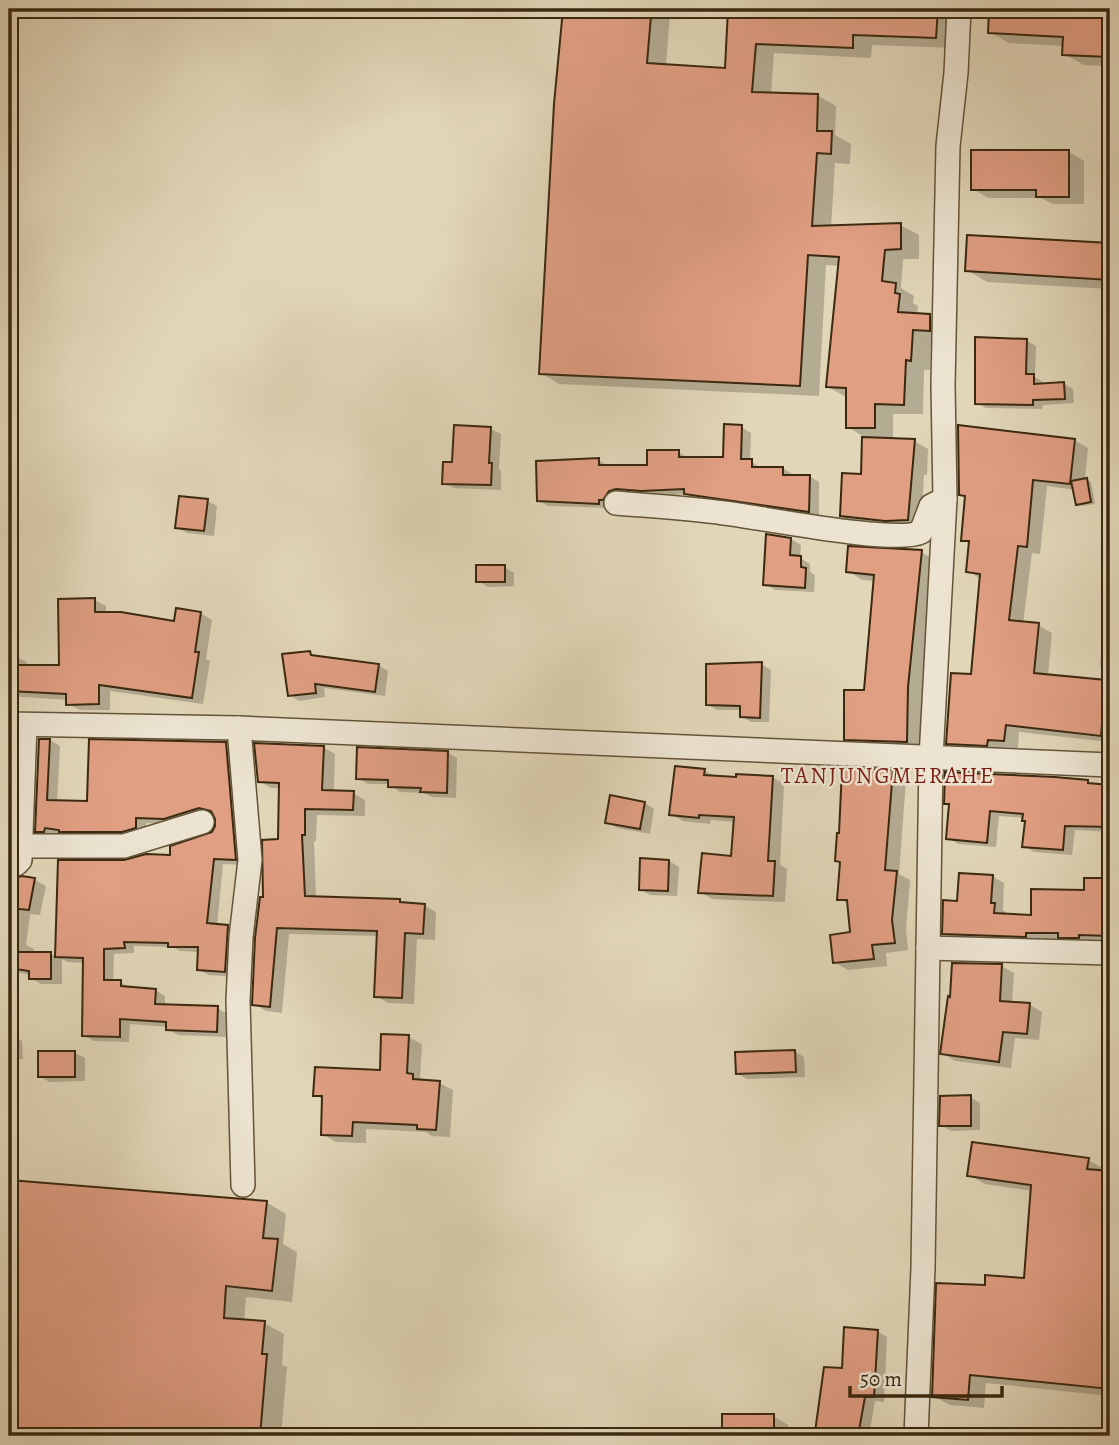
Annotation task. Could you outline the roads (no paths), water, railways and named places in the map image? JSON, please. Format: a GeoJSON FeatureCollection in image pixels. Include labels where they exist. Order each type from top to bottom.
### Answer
{"type":"FeatureCollection","features":[{"type":"Feature","properties":{"kind":"street"},"geometry":{"type":"LineString","coordinates":[[916,1436],[923,1268],[931,758],[945,499],[943,385],[948,146],[956,73],[959,9]]}},
{"type":"Feature","properties":{"kind":"street"},"geometry":{"type":"LineString","coordinates":[[616,503],[910,536],[924,529],[931,506],[945,499]]}},
{"type":"Feature","properties":{"kind":"street"},"geometry":{"type":"LineString","coordinates":[[9,865],[20,860],[21,846],[17,725],[239,728],[1110,765]]}},
{"type":"Feature","properties":{"kind":"street"},"geometry":{"type":"LineString","coordinates":[[239,728],[250,860],[239,1000],[243,1185]]}},
{"type":"Feature","properties":{"kind":"street"},"geometry":{"type":"LineString","coordinates":[[21,846],[124,846],[202,822]]}},
{"type":"Feature","properties":{"kind":"street"},"geometry":{"type":"LineString","coordinates":[[928,948],[1110,953]]}},
{"type":"Feature","properties":{"kind":"district","name":"TANJUNGMERAHE"},"geometry":{"type":"Point","coordinates":[888,775]}}]}
